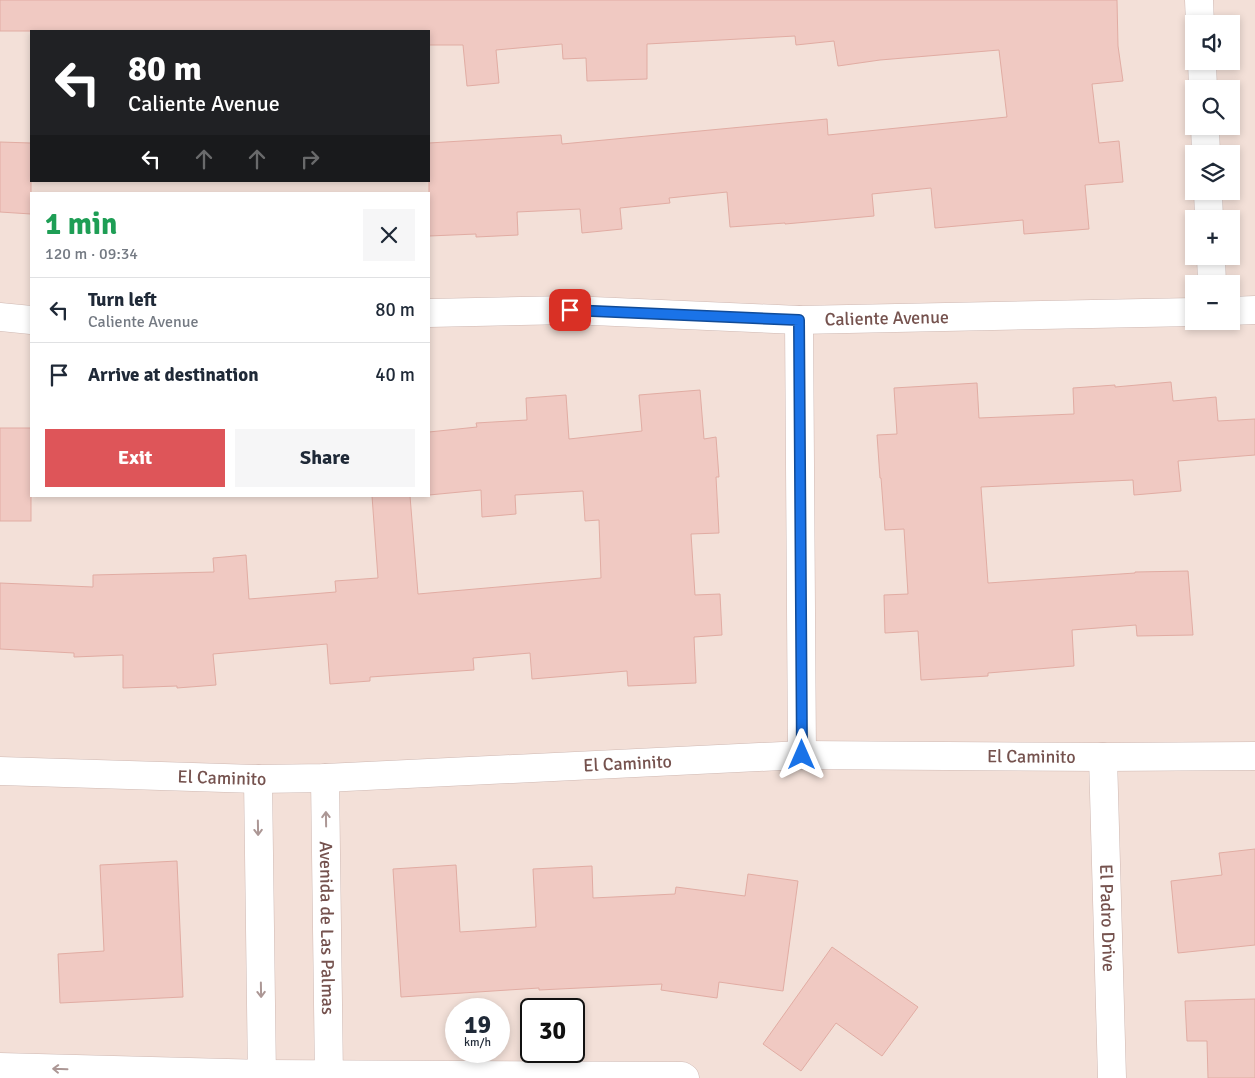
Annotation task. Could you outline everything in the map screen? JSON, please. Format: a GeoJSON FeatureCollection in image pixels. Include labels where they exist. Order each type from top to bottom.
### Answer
{"type":"FeatureCollection","features":[{"type":"Feature","properties":{"kind":"street"},"geometry":{"type":"LineString","coordinates":[[1199,0],[1200,15]]}},
{"type":"Feature","properties":{"kind":"street","name":"Caliente Avenue"},"geometry":{"type":"LineString","coordinates":[[430,313],[570,310],[799,320],[1185,312]]}},
{"type":"Feature","properties":{"kind":"street"},"geometry":{"type":"LineString","coordinates":[[1240,311],[1255,310]]}},
{"type":"Feature","properties":{"kind":"street"},"geometry":{"type":"LineString","coordinates":[[0,317],[30,320]]}},
{"type":"Feature","properties":{"kind":"street"},"geometry":{"type":"LineString","coordinates":[[799,320],[802,755]]}},
{"type":"Feature","properties":{"kind":"street","name":"El Caminito"},"geometry":{"type":"LineString","coordinates":[[0,771],[258,779],[325,778],[802,755],[1255,756]]}},
{"type":"Feature","properties":{"kind":"street","name":"El Padro Drive"},"geometry":{"type":"LineString","coordinates":[[1104,757],[1112,1078]]}},
{"type":"Feature","properties":{"kind":"street","name":"Avenida de Las Palmas"},"geometry":{"type":"LineString","coordinates":[[325,778],[329,1076]]}},
{"type":"Feature","properties":{"kind":"street"},"geometry":{"type":"LineString","coordinates":[[258,779],[262,1076]]}},
{"type":"Feature","properties":{"kind":"street"},"geometry":{"type":"LineString","coordinates":[[0,1067],[262,1076],[682,1076],[685,1078]]}},
{"type":"Feature","properties":{"kind":"shaded area"},"geometry":{"type":"Polygon","coordinates":[[[0,0],[1255,0],[1255,1078],[0,1078],[0,0]]]}},
{"type":"Feature","properties":{"kind":"building"},"geometry":{"type":"Polygon","coordinates":[[[0,0],[1117,0],[1118,46],[1123,81],[1092,84],[1099,143],[1119,141],[1123,182],[1085,185],[1089,229],[1024,234],[1023,220],[935,228],[931,188],[872,194],[874,216],[730,227],[727,192],[669,198],[670,203],[620,208],[622,229],[582,233],[580,209],[517,212],[518,235],[476,237],[476,234],[430,236],[430,143],[561,135],[562,144],[827,119],[828,135],[1007,117],[999,50],[880,60],[838,66],[834,41],[796,45],[795,36],[647,44],[647,79],[587,81],[586,58],[563,59],[562,44],[496,50],[499,83],[467,86],[463,45],[430,45],[430,30],[0,31],[0,0]]]}},
{"type":"Feature","properties":{"kind":"building"},"geometry":{"type":"Polygon","coordinates":[[[0,142],[30,143],[30,214],[0,212],[0,142]]]}},
{"type":"Feature","properties":{"kind":"building"},"geometry":{"type":"Polygon","coordinates":[[[1171,382],[1173,401],[1216,397],[1218,421],[1255,419],[1255,455],[1178,461],[1181,491],[1134,495],[1133,480],[981,487],[988,583],[1135,572],[1188,571],[1193,635],[1137,636],[1136,625],[1072,630],[1074,666],[988,673],[988,676],[921,680],[918,631],[885,633],[884,595],[908,594],[904,529],[885,530],[877,435],[897,434],[894,388],[977,383],[979,418],[1074,414],[1073,388],[1115,385],[1115,387],[1171,382]]]}},
{"type":"Feature","properties":{"kind":"building"},"geometry":{"type":"Polygon","coordinates":[[[700,390],[704,439],[716,437],[719,477],[716,477],[719,533],[691,534],[695,595],[720,594],[722,635],[694,637],[696,683],[628,686],[627,671],[532,679],[530,653],[473,658],[474,670],[370,677],[370,681],[330,684],[327,644],[213,654],[216,685],[177,688],[177,686],[123,688],[123,655],[74,657],[74,653],[0,649],[0,583],[93,587],[93,575],[214,572],[213,558],[246,555],[249,599],[336,592],[335,581],[378,578],[372,497],[410,497],[418,594],[601,578],[599,520],[585,521],[583,491],[515,495],[516,514],[482,517],[481,490],[430,495],[430,432],[477,427],[476,423],[527,420],[526,398],[566,395],[569,439],[642,431],[639,395],[700,390]]]}},
{"type":"Feature","properties":{"kind":"building"},"geometry":{"type":"Polygon","coordinates":[[[0,428],[30,428],[31,521],[0,521],[0,428]]]}},
{"type":"Feature","properties":{"kind":"building"},"geometry":{"type":"Polygon","coordinates":[[[1255,849],[1255,945],[1178,953],[1171,881],[1222,875],[1219,853],[1255,849]]]}},
{"type":"Feature","properties":{"kind":"building"},"geometry":{"type":"Polygon","coordinates":[[[177,861],[183,997],[60,1003],[58,954],[104,951],[100,865],[177,861]]]}},
{"type":"Feature","properties":{"kind":"building"},"geometry":{"type":"Polygon","coordinates":[[[456,865],[460,932],[536,927],[533,869],[592,866],[593,898],[675,894],[676,887],[745,896],[748,874],[798,881],[783,991],[719,982],[717,998],[661,990],[662,984],[539,990],[539,988],[401,997],[393,869],[456,865]]]}},
{"type":"Feature","properties":{"kind":"building"},"geometry":{"type":"Polygon","coordinates":[[[832,947],[918,1007],[882,1056],[836,1023],[801,1071],[763,1044],[832,947]]]}},
{"type":"Feature","properties":{"kind":"building"},"geometry":{"type":"Polygon","coordinates":[[[1255,999],[1255,1078],[1208,1078],[1207,1041],[1187,1041],[1185,1001],[1255,999]]]}},
{"type":"Feature","properties":{"kind":"route"},"geometry":{"type":"LineString","coordinates":[[570,310],[799,320],[802,755]]}}]}
